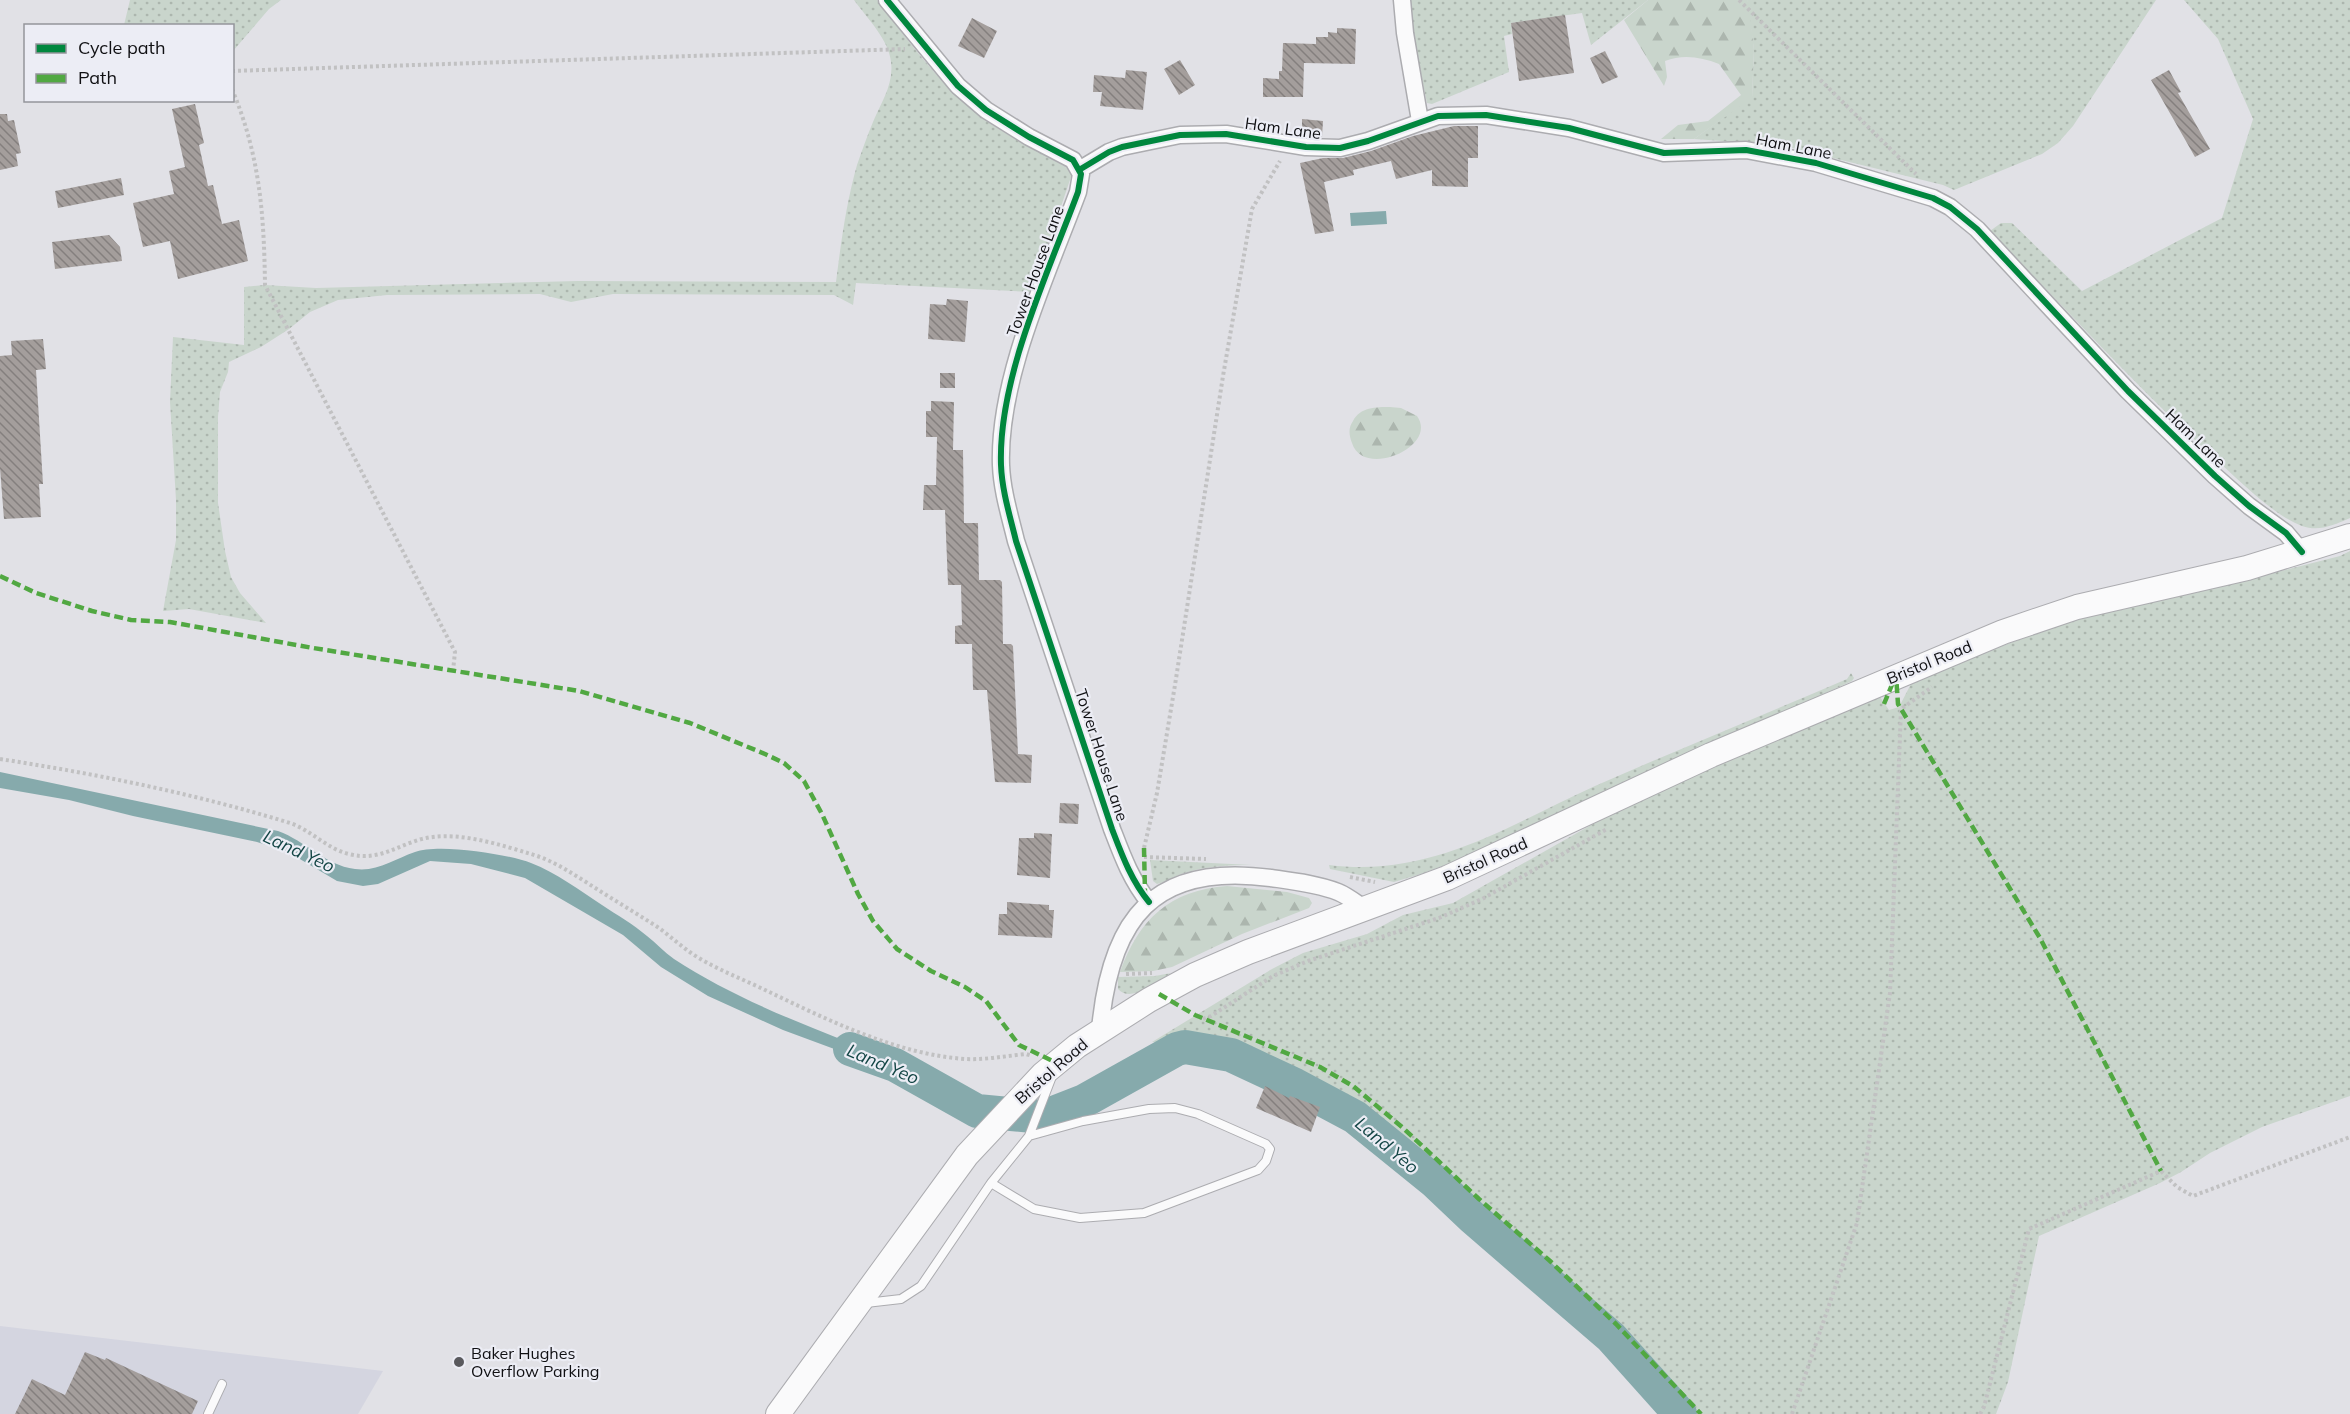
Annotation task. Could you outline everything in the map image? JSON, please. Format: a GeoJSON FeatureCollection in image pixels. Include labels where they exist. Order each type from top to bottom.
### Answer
{"type":"FeatureCollection","features":[{"type":"Feature","properties":{"kind":"main road","name":"Bristol Road"},"geometry":{"type":"LineString","coordinates":[[778,1414],[860,1304],[960,1163],[992,1126],[1050,1069],[1100,1030],[1195,975],[1248,952],[1447,878],[1711,754],[2003,632],[2077,607],[2247,568],[2350,536]]}},
{"type":"Feature","properties":{"kind":"street"},"geometry":{"type":"LineString","coordinates":[[887,0],[958,86],[986,110],[1029,137],[1073,160],[1079,170]]}},
{"type":"Feature","properties":{"kind":"street"},"geometry":{"type":"LineString","coordinates":[[1402,0],[1405,33],[1420,121]]}},
{"type":"Feature","properties":{"kind":"street","name":"Ham Lane"},"geometry":{"type":"LineString","coordinates":[[1079,170],[1122,147],[1180,135],[1226,134],[1306,147],[1340,148],[1368,141],[1420,121],[1452,114],[1494,115],[1595,134],[1664,153],[1734,150],[1762,152],[1839,168],[1922,194],[1950,207],[1977,229],[2128,391],[2249,506],[2286,533],[2302,552]]}},
{"type":"Feature","properties":{"kind":"street","name":"Tower House Lane"},"geometry":{"type":"LineString","coordinates":[[1079,170],[1081,181],[1078,192],[1015,366],[1003,423],[1001,465],[1007,507],[1016,541],[1108,818],[1137,888],[1149,902]]}},
{"type":"Feature","properties":{"kind":"street"},"geometry":{"type":"LineString","coordinates":[[1100,1030],[1103,996],[1110,968],[1128,928],[1149,902],[1160,894],[1188,881],[1221,875],[1278,879],[1327,889],[1345,896],[1365,909]]}},
{"type":"Feature","properties":{"kind":"lane"},"geometry":{"type":"LineString","coordinates":[[860,1304],[901,1299],[921,1286],[991,1183],[1029,1136],[1040,1107],[1050,1069]]}},
{"type":"Feature","properties":{"kind":"lane"},"geometry":{"type":"LineString","coordinates":[[991,1183],[1034,1209],[1080,1218],[1144,1213],[1258,1170],[1266,1161],[1270,1149],[1266,1144],[1245,1134],[1198,1114],[1175,1108],[1149,1109],[1083,1120],[1029,1136]]}},
{"type":"Feature","properties":{"kind":"lane"},"geometry":{"type":"LineString","coordinates":[[208,1414],[222,1384]]}},
{"type":"Feature","properties":{"kind":"path"},"geometry":{"type":"LineString","coordinates":[[1739,0],[1922,179],[1922,194]]}},
{"type":"Feature","properties":{"kind":"path"},"geometry":{"type":"LineString","coordinates":[[234,71],[915,49],[921,42]]}},
{"type":"Feature","properties":{"kind":"path"},"geometry":{"type":"LineString","coordinates":[[234,94],[242,113],[259,176],[265,285],[455,652],[453,671]]}},
{"type":"Feature","properties":{"kind":"path"},"geometry":{"type":"LineString","coordinates":[[1144,848],[1157,793],[1176,685],[1219,399],[1252,209],[1279,161],[1298,158],[1306,147]]}},
{"type":"Feature","properties":{"kind":"path"},"geometry":{"type":"LineString","coordinates":[[1792,1414],[1857,1223],[1890,993],[1902,709],[1940,681]]}},
{"type":"Feature","properties":{"kind":"path"},"geometry":{"type":"LineString","coordinates":[[0,759],[229,806],[295,825],[333,849],[351,855],[392,852],[434,836],[494,844],[533,854],[561,866],[620,903],[694,955],[792,1003],[862,1033],[917,1051],[947,1057],[987,1059],[1026,1054],[1050,1069]]}},
{"type":"Feature","properties":{"kind":"path"},"geometry":{"type":"LineString","coordinates":[[1203,1019],[1273,976],[1308,961],[1439,918],[1482,899],[1608,828]]}},
{"type":"Feature","properties":{"kind":"path"},"geometry":{"type":"LineString","coordinates":[[1980,1414],[1984,1407],[2029,1229],[2161,1171],[2177,1187],[2193,1196],[2350,1137]]}},
{"type":"Feature","properties":{"kind":"shaded area"},"geometry":{"type":"Polygon","coordinates":[[[0,1326],[383,1371],[358,1414],[0,1414],[0,1326]]]}},
{"type":"Feature","properties":{"kind":"green space"},"geometry":{"type":"Polygon","coordinates":[[[130,0],[281,0],[269,9],[234,50],[234,24],[124,24],[130,0]]]}},
{"type":"Feature","properties":{"kind":"green space"},"geometry":{"type":"Polygon","coordinates":[[[854,0],[877,0],[928,66],[973,110],[1009,135],[1073,171],[1032,292],[856,283],[853,305],[834,295],[613,294],[571,302],[540,294],[387,295],[338,300],[310,312],[261,347],[229,362],[228,372],[220,392],[218,503],[225,551],[231,577],[240,593],[266,623],[189,609],[163,611],[176,540],[170,402],[173,337],[244,345],[244,287],[265,285],[316,288],[578,281],[836,282],[844,224],[857,165],[891,78],[891,62],[886,46],[854,0]]]}},
{"type":"Feature","properties":{"kind":"green space"},"geometry":{"type":"Polygon","coordinates":[[[1409,0],[1648,0],[1591,45],[1582,13],[1511,23],[1512,34],[1504,36],[1509,72],[1432,104],[1427,103],[1413,36],[1409,0]]]}},
{"type":"Feature","properties":{"kind":"green space"},"geometry":{"type":"Polygon","coordinates":[[[1648,0],[1747,0],[1749,5],[1754,50],[1752,98],[1694,139],[1661,139],[1678,125],[1708,121],[1741,95],[1719,64],[1692,57],[1665,61],[1667,77],[1664,86],[1624,20],[1648,0]]]}},
{"type":"Feature","properties":{"kind":"green space"},"geometry":{"type":"Polygon","coordinates":[[[1747,0],[2156,0],[2073,126],[2058,143],[2042,154],[1954,190],[1943,185],[1780,145],[1694,139],[1752,97],[1754,50],[1747,0]]]}},
{"type":"Feature","properties":{"kind":"green space"},"geometry":{"type":"Polygon","coordinates":[[[2184,0],[2350,0],[2350,518],[2326,527],[2302,526],[2281,515],[2249,490],[2133,380],[1990,231],[2001,223],[2012,223],[2082,291],[2222,218],[2253,119],[2218,39],[2184,0]]]}},
{"type":"Feature","properties":{"kind":"green space"},"geometry":{"type":"Polygon","coordinates":[[[1401,408],[1417,416],[1421,428],[1418,438],[1409,448],[1397,455],[1370,458],[1359,453],[1352,443],[1350,434],[1350,426],[1356,416],[1364,410],[1401,408]]]}},
{"type":"Feature","properties":{"kind":"green space"},"geometry":{"type":"Polygon","coordinates":[[[2350,551],[2350,1096],[2262,1127],[2210,1153],[2160,1183],[2039,1236],[2008,1382],[1996,1414],[1687,1414],[1622,1340],[1527,1255],[1506,1240],[1473,1223],[1375,1130],[1335,1105],[1263,1071],[1189,1046],[1152,1042],[1272,969],[1303,953],[1367,934],[1403,915],[1453,903],[1607,816],[1770,740],[1880,697],[1889,710],[1899,707],[1912,682],[2010,643],[2090,615],[2242,581],[2340,556],[2350,551]]]}},
{"type":"Feature","properties":{"kind":"green space"},"geometry":{"type":"Polygon","coordinates":[[[1851,673],[1854,678],[1852,681],[1464,858],[1394,882],[1330,869],[1329,865],[1366,867],[1401,864],[1467,845],[1595,786],[1847,679],[1851,673]]]}},
{"type":"Feature","properties":{"kind":"green space"},"geometry":{"type":"Polygon","coordinates":[[[1150,860],[1252,865],[1201,869],[1157,884],[1153,881],[1150,860]]]}},
{"type":"Feature","properties":{"kind":"green space"},"geometry":{"type":"Polygon","coordinates":[[[1227,886],[1287,892],[1309,898],[1312,903],[1309,908],[1242,934],[1172,967],[1153,971],[1120,972],[1137,937],[1159,911],[1189,894],[1227,886]]]}},
{"type":"Feature","properties":{"kind":"green space"},"geometry":{"type":"Polygon","coordinates":[[[1171,973],[1137,993],[1123,993],[1118,989],[1118,977],[1171,973]]]}},
{"type":"Feature","properties":{"kind":"water"},"geometry":{"type":"Polygon","coordinates":[[[1386,211],[1387,224],[1351,226],[1350,213],[1386,211]]]}},
{"type":"Feature","properties":{"kind":"water"},"geometry":{"type":"Polygon","coordinates":[[[0,772],[278,831],[334,863],[355,869],[371,869],[415,852],[440,849],[490,853],[531,863],[568,882],[636,927],[674,959],[700,975],[783,1016],[897,1061],[889,1074],[864,1060],[783,1030],[708,996],[661,967],[623,935],[525,878],[471,864],[430,861],[378,884],[363,886],[337,881],[288,852],[257,842],[69,800],[0,788],[0,772]]]}},
{"type":"Feature","properties":{"kind":"building"},"geometry":{"type":"Polygon","coordinates":[[[1565,15],[1574,73],[1519,81],[1511,23],[1565,15]]]}},
{"type":"Feature","properties":{"kind":"building"},"geometry":{"type":"Polygon","coordinates":[[[972,18],[997,31],[984,58],[958,46],[972,18]]]}},
{"type":"Feature","properties":{"kind":"building"},"geometry":{"type":"Polygon","coordinates":[[[1337,28],[1356,29],[1355,64],[1304,63],[1303,97],[1263,97],[1263,78],[1279,79],[1279,71],[1282,71],[1283,43],[1316,44],[1316,37],[1328,37],[1328,32],[1337,33],[1337,28]]]}},
{"type":"Feature","properties":{"kind":"building"},"geometry":{"type":"Polygon","coordinates":[[[1605,51],[1618,77],[1602,84],[1590,58],[1605,51]]]}},
{"type":"Feature","properties":{"kind":"building"},"geometry":{"type":"Polygon","coordinates":[[[1180,60],[1195,85],[1179,95],[1164,69],[1180,60]]]}},
{"type":"Feature","properties":{"kind":"building"},"geometry":{"type":"Polygon","coordinates":[[[1126,70],[1147,72],[1143,110],[1100,106],[1102,92],[1093,92],[1094,75],[1125,78],[1126,70]]]}},
{"type":"Feature","properties":{"kind":"building"},"geometry":{"type":"Polygon","coordinates":[[[2169,70],[2181,92],[2178,93],[2210,149],[2195,157],[2151,80],[2169,70]]]}},
{"type":"Feature","properties":{"kind":"building"},"geometry":{"type":"Polygon","coordinates":[[[195,104],[204,143],[199,145],[208,186],[213,185],[222,224],[239,220],[248,261],[178,279],[170,241],[143,247],[133,203],[174,194],[169,171],[185,167],[172,109],[195,104]]]}},
{"type":"Feature","properties":{"kind":"building"},"geometry":{"type":"Polygon","coordinates":[[[0,114],[7,114],[8,121],[14,120],[21,153],[16,154],[18,166],[0,170],[0,114]]]}},
{"type":"Feature","properties":{"kind":"building"},"geometry":{"type":"Polygon","coordinates":[[[1302,119],[1323,121],[1322,137],[1302,136],[1302,119]]]}},
{"type":"Feature","properties":{"kind":"building"},"geometry":{"type":"Polygon","coordinates":[[[1454,126],[1478,126],[1478,158],[1468,158],[1468,187],[1432,186],[1432,170],[1396,179],[1391,161],[1353,170],[1354,175],[1324,182],[1334,231],[1315,234],[1300,163],[1323,158],[1343,158],[1454,126]]]}},
{"type":"Feature","properties":{"kind":"building"},"geometry":{"type":"Polygon","coordinates":[[[121,178],[124,195],[58,208],[55,191],[121,178]]]}},
{"type":"Feature","properties":{"kind":"building"},"geometry":{"type":"Polygon","coordinates":[[[109,235],[120,247],[122,261],[55,269],[52,242],[109,235]]]}},
{"type":"Feature","properties":{"kind":"building"},"geometry":{"type":"Polygon","coordinates":[[[947,299],[968,301],[965,342],[928,339],[930,304],[946,305],[947,299]]]}},
{"type":"Feature","properties":{"kind":"building"},"geometry":{"type":"Polygon","coordinates":[[[43,339],[46,369],[36,370],[43,484],[39,484],[41,517],[4,519],[0,468],[0,356],[12,355],[11,341],[43,339]]]}},
{"type":"Feature","properties":{"kind":"building"},"geometry":{"type":"Polygon","coordinates":[[[940,373],[955,373],[955,388],[940,388],[940,373]]]}},
{"type":"Feature","properties":{"kind":"building"},"geometry":{"type":"Polygon","coordinates":[[[931,401],[954,402],[953,450],[963,450],[964,523],[978,523],[979,580],[1000,580],[1002,582],[1003,644],[1013,646],[1018,754],[1032,755],[1031,783],[995,782],[987,690],[973,690],[972,644],[955,644],[955,626],[962,625],[961,585],[948,585],[945,510],[923,510],[924,485],[936,485],[937,437],[926,437],[926,411],[931,411],[931,401]]]}},
{"type":"Feature","properties":{"kind":"building"},"geometry":{"type":"Polygon","coordinates":[[[1060,803],[1079,804],[1078,824],[1059,823],[1060,803]]]}},
{"type":"Feature","properties":{"kind":"building"},"geometry":{"type":"Polygon","coordinates":[[[1034,833],[1052,834],[1050,878],[1017,875],[1019,838],[1034,838],[1034,833]]]}},
{"type":"Feature","properties":{"kind":"building"},"geometry":{"type":"Polygon","coordinates":[[[1007,902],[1049,905],[1049,910],[1054,910],[1052,938],[998,935],[999,914],[1007,914],[1007,902]]]}},
{"type":"Feature","properties":{"kind":"building"},"geometry":{"type":"Polygon","coordinates":[[[1265,1086],[1289,1098],[1290,1096],[1320,1107],[1311,1132],[1256,1108],[1265,1086]]]}},
{"type":"Feature","properties":{"kind":"building"},"geometry":{"type":"Polygon","coordinates":[[[85,1352],[105,1360],[106,1358],[198,1401],[192,1414],[15,1414],[32,1379],[65,1395],[85,1352]]]}},
{"type":"Feature","properties":{"kind":"waterway","name":"Land Yeo"},"geometry":{"type":"LineString","coordinates":[[850,1049],[895,1065],[977,1111],[1043,1117],[1084,1101],[1177,1049],[1185,1047],[1231,1055],[1355,1117],[1434,1181],[1473,1218],[1611,1337],[1680,1414]]}},
{"type":"Feature","properties":{"kind":"marked path"},"geometry":{"type":"LineString","coordinates":[[0,576],[36,593],[92,611],[131,620],[170,622],[313,648],[579,691],[690,723],[765,754],[784,763],[804,781],[822,814],[858,894],[873,921],[897,949],[931,971],[965,987],[986,1001],[1019,1045],[1057,1063]]}},
{"type":"Feature","properties":{"kind":"marked path"},"geometry":{"type":"LineString","coordinates":[[1884,704],[1896,675],[1898,704],[2040,938],[2161,1171]]}},
{"type":"Feature","properties":{"kind":"marked path"},"geometry":{"type":"LineString","coordinates":[[1144,848],[1145,893]]}},
{"type":"Feature","properties":{"kind":"marked path"},"geometry":{"type":"LineString","coordinates":[[1159,994],[1195,1015],[1320,1067],[1353,1086],[1402,1127],[1550,1261],[1616,1324],[1701,1414]]}},
{"type":"Feature","properties":{"kind":"cycle path"},"geometry":{"type":"LineString","coordinates":[[887,0],[958,86],[986,110],[1029,137],[1073,160],[1081,174],[1078,192],[1027,326],[1016,362],[1002,432],[1001,465],[1016,541],[1112,829],[1132,876],[1149,902]]}},
{"type":"Feature","properties":{"kind":"cycle path"},"geometry":{"type":"LineString","coordinates":[[1079,170],[1122,147],[1180,135],[1226,134],[1306,147],[1340,148],[1368,141],[1438,116],[1486,115],[1569,128],[1664,153],[1746,150],[1816,163],[1933,198],[1950,207],[1977,229],[2128,391],[2215,476],[2249,506],[2286,533],[2302,552]]}},
{"type":"Feature","properties":{"kind":"place","name":"Baker Hughes Overflow Parking"},"geometry":{"type":"Point","coordinates":[459,1362]}}]}
